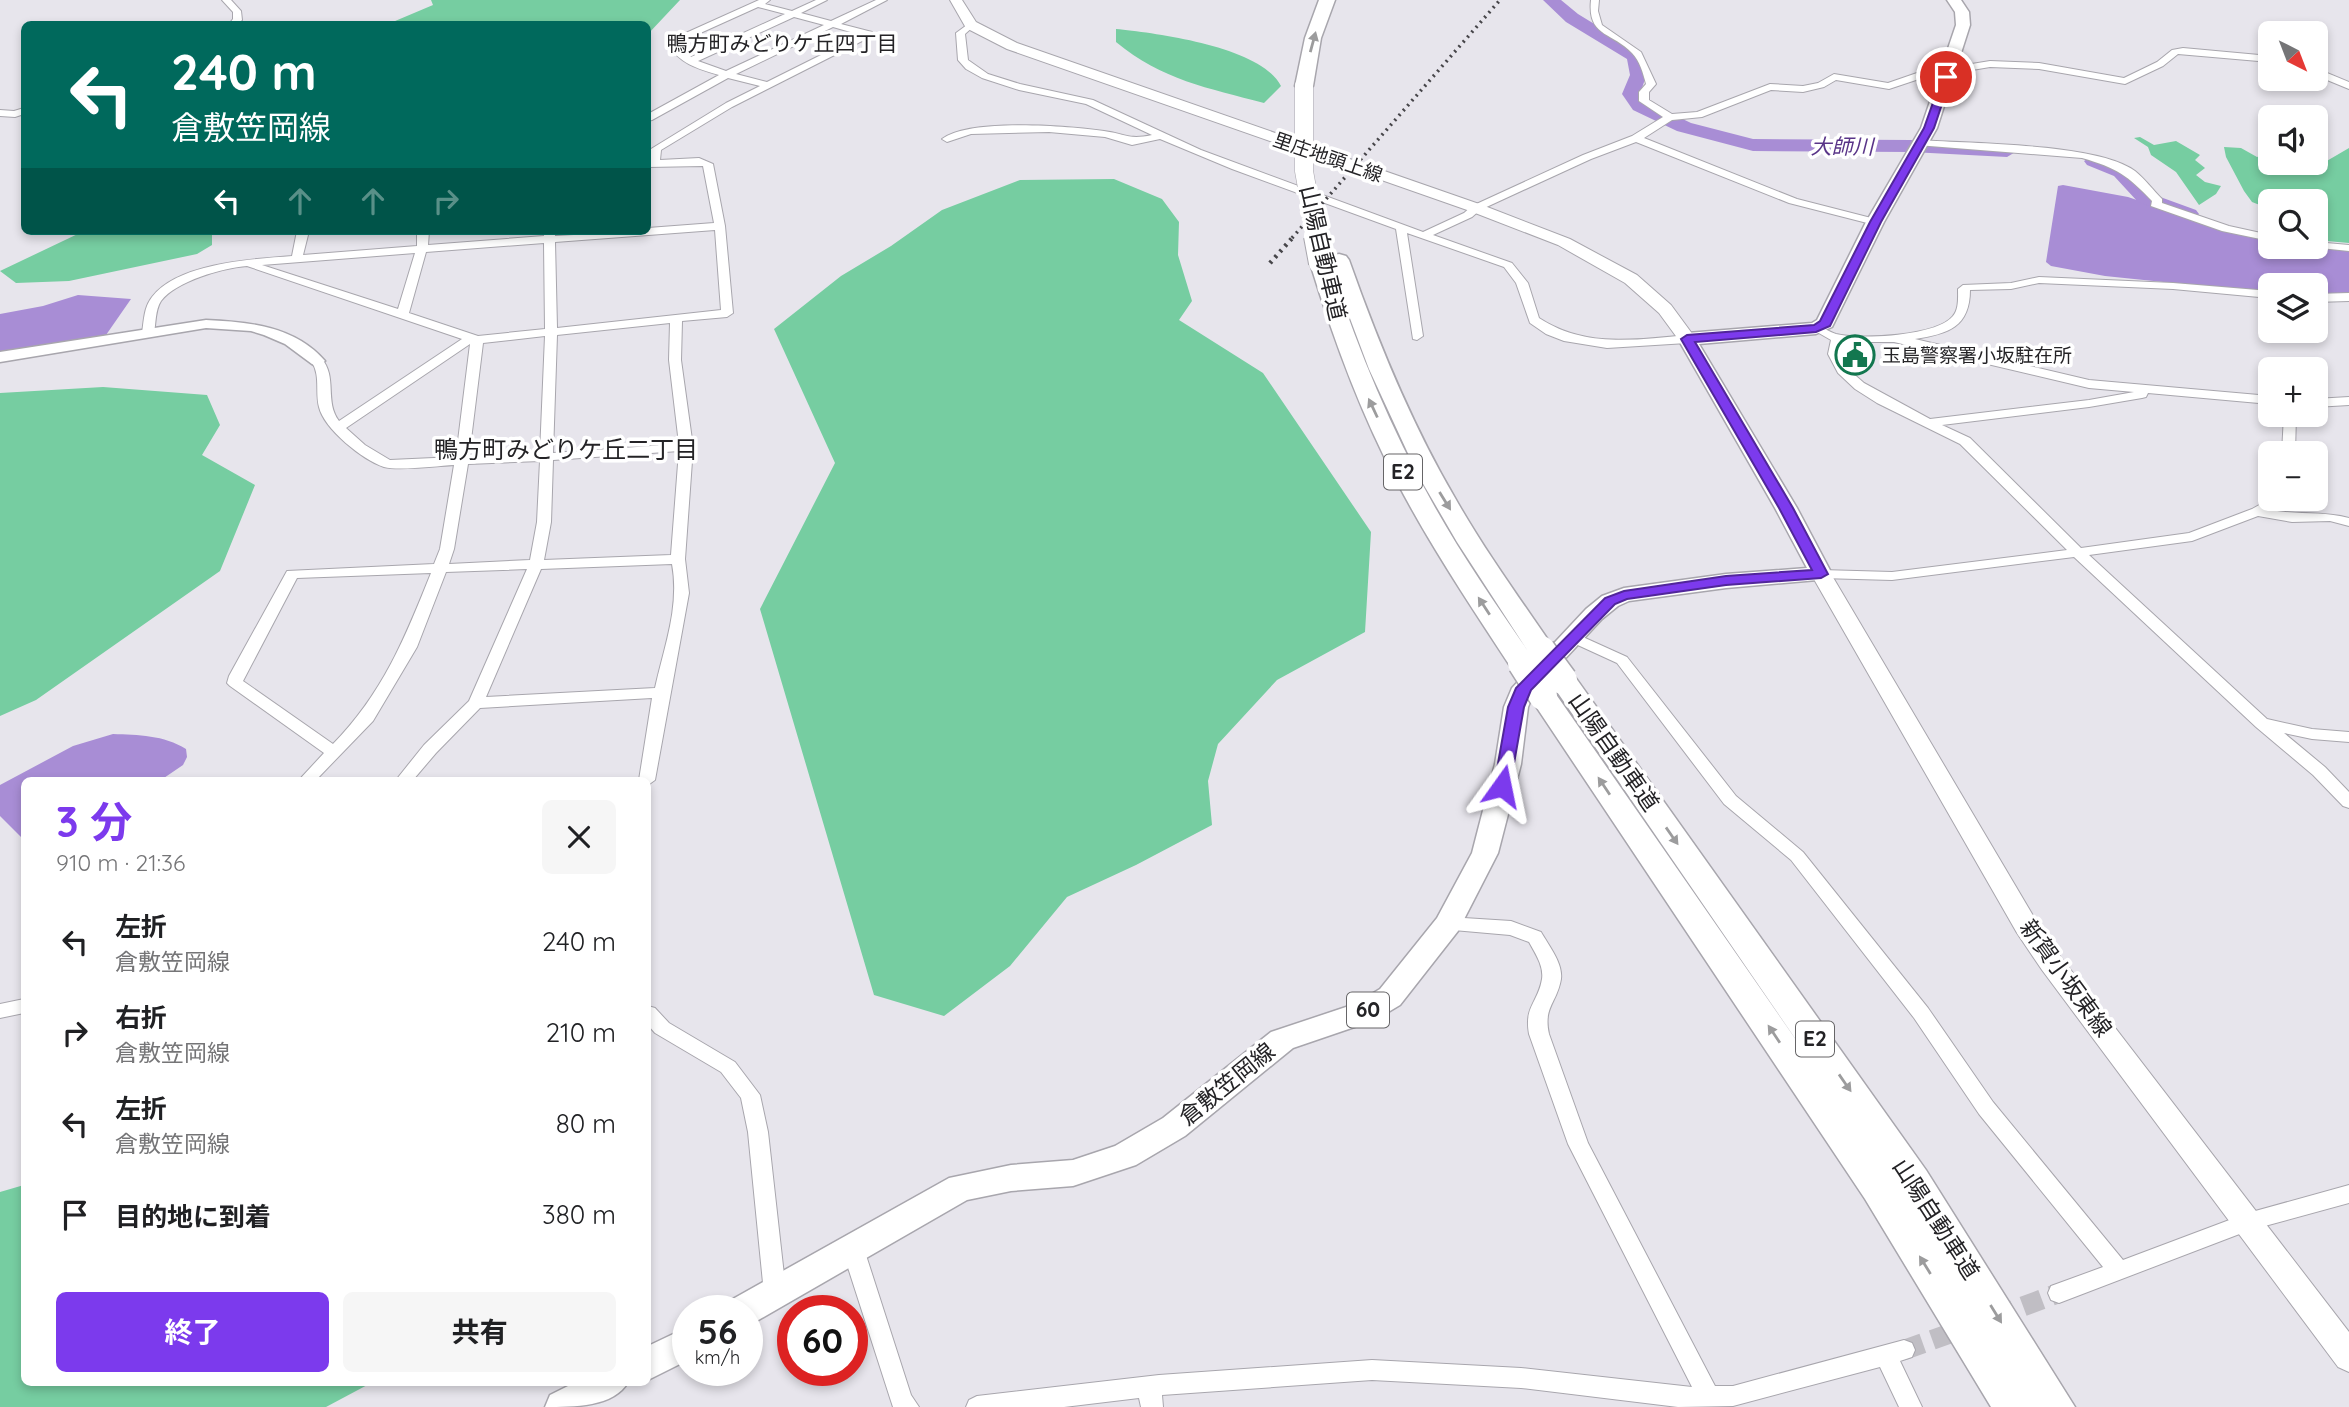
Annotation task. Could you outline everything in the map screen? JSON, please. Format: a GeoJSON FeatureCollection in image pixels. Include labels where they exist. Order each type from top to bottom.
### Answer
{"type":"FeatureCollection","features":[{"type":"Feature","properties":{"kind":"highway","name":"山陽自動車道"},"geometry":{"type":"LineString","coordinates":[[1317,82],[1313,38],[1328,0]]}},
{"type":"Feature","properties":{"kind":"highway","name":"山陽自動車道"},"geometry":{"type":"LineString","coordinates":[[1344,0],[1317,82],[1304,171],[1330,261],[1340,329],[1368,398],[1409,483],[1553,688],[1913,1181],[2055,1407]]}},
{"type":"Feature","properties":{"kind":"highway","name":"山陽自動車道"},"geometry":{"type":"LineString","coordinates":[[1553,688],[1878,1188],[2012,1407]]}},
{"type":"Feature","properties":{"kind":"main road"},"geometry":{"type":"LineString","coordinates":[[956,0],[971,25]]}},
{"type":"Feature","properties":{"kind":"main road"},"geometry":{"type":"LineString","coordinates":[[1821,574],[1786,508],[1687,339],[1816,328],[1825,323],[1875,222],[1920,145],[1934,114],[1963,25],[1962,12],[1954,0]]}},
{"type":"Feature","properties":{"kind":"main road","name":"里庄地頭上線"},"geometry":{"type":"LineString","coordinates":[[971,25],[1012,46],[1476,208],[1564,242],[1610,265],[1631,279],[1658,302],[1687,339]]}},
{"type":"Feature","properties":{"kind":"main road","name":"倉敷笠岡線"},"geometry":{"type":"LineString","coordinates":[[763,1300],[960,1188],[1011,1178],[1073,1172],[1125,1156],[1174,1127],[1282,1040],[1365,1012],[1390,997],[1448,923],[1485,853],[1508,764],[1516,707],[1524,688],[1594,614],[1610,601],[1624,595],[1726,581],[1821,574]]}},
{"type":"Feature","properties":{"kind":"main road","name":"新賀小坂東線"},"geometry":{"type":"LineString","coordinates":[[1821,574],[2026,926],[2051,963],[2349,1357]]}},
{"type":"Feature","properties":{"kind":"main road"},"geometry":{"type":"LineString","coordinates":[[651,1362],[672,1351]]}},
{"type":"Feature","properties":{"kind":"main road"},"geometry":{"type":"LineString","coordinates":[[563,1407],[603,1386]]}},
{"type":"Feature","properties":{"kind":"street"},"geometry":{"type":"LineString","coordinates":[[226,0],[237,11],[237,21]]}},
{"type":"Feature","properties":{"kind":"street"},"geometry":{"type":"LineString","coordinates":[[688,62],[823,0]]}},
{"type":"Feature","properties":{"kind":"street"},"geometry":{"type":"LineString","coordinates":[[651,116],[728,74],[883,0]]}},
{"type":"Feature","properties":{"kind":"street"},"geometry":{"type":"LineString","coordinates":[[1595,0],[1594,11],[1598,26],[1639,52],[1645,62],[1651,84],[1644,92],[1644,101],[1669,118]]}},
{"type":"Feature","properties":{"kind":"street"},"geometry":{"type":"LineString","coordinates":[[337,428],[474,339],[727,313],[720,226],[708,164],[699,161],[651,164],[656,149],[691,126],[869,34],[762,2],[671,43],[675,52],[688,62],[768,85]]}},
{"type":"Feature","properties":{"kind":"street"},"geometry":{"type":"LineString","coordinates":[[971,25],[961,33],[960,44],[962,61],[973,70],[1016,87],[1104,107],[1160,136],[1285,187],[1508,265],[1516,270],[1522,282],[1534,320],[1561,337],[1581,342],[1629,344],[1687,339]]}},
{"type":"Feature","properties":{"kind":"street"},"geometry":{"type":"LineString","coordinates":[[1425,235],[1468,215],[1476,208],[1587,157],[1636,138],[1669,118],[1699,114],[1770,87],[1803,89],[1821,85],[1834,77],[1889,86],[1948,69],[1990,64],[2023,64],[2125,81],[2160,64],[2175,52],[2258,58]]}},
{"type":"Feature","properties":{"kind":"street"},"geometry":{"type":"LineString","coordinates":[[2328,77],[2349,86]]}},
{"type":"Feature","properties":{"kind":"street"},"geometry":{"type":"LineString","coordinates":[[0,113],[21,112]]}},
{"type":"Feature","properties":{"kind":"street"},"geometry":{"type":"LineString","coordinates":[[947,139],[970,131],[1049,129],[1105,134],[1132,142],[1160,136]]}},
{"type":"Feature","properties":{"kind":"street"},"geometry":{"type":"LineString","coordinates":[[1636,138],[1793,201],[1875,222]]}},
{"type":"Feature","properties":{"kind":"street"},"geometry":{"type":"LineString","coordinates":[[1920,145],[2060,151],[2095,158],[2132,173],[2157,203],[2227,229],[2258,235]]}},
{"type":"Feature","properties":{"kind":"street"},"geometry":{"type":"LineString","coordinates":[[651,230],[720,226]]}},
{"type":"Feature","properties":{"kind":"street"},"geometry":{"type":"LineString","coordinates":[[1401,229],[1417,336]]}},
{"type":"Feature","properties":{"kind":"street"},"geometry":{"type":"LineString","coordinates":[[297,258],[302,235]]}},
{"type":"Feature","properties":{"kind":"street"},"geometry":{"type":"LineString","coordinates":[[403,313],[422,248],[423,235]]}},
{"type":"Feature","properties":{"kind":"street"},"geometry":{"type":"LineString","coordinates":[[148,333],[154,302],[168,289],[197,274],[232,264],[549,236],[551,330],[544,522],[536,564],[476,703],[407,777]]}},
{"type":"Feature","properties":{"kind":"street"},"geometry":{"type":"LineString","coordinates":[[2328,246],[2349,248]]}},
{"type":"Feature","properties":{"kind":"street"},"geometry":{"type":"LineString","coordinates":[[250,263],[261,269],[306,281],[474,339]]}},
{"type":"Feature","properties":{"kind":"street"},"geometry":{"type":"LineString","coordinates":[[1816,328],[1837,337],[1894,338],[1924,335],[1959,316],[1963,309],[1964,289],[1968,287],[2011,286],[2039,280],[2173,286],[2258,294]]}},
{"type":"Feature","properties":{"kind":"street"},"geometry":{"type":"LineString","coordinates":[[2328,298],[2349,297]]}},
{"type":"Feature","properties":{"kind":"street"},"geometry":{"type":"LineString","coordinates":[[647,777],[661,693],[678,627],[681,571],[678,559],[686,447],[675,360],[676,319]]}},
{"type":"Feature","properties":{"kind":"street"},"geometry":{"type":"LineString","coordinates":[[0,357],[206,324],[252,327],[290,341],[317,361],[323,368],[325,407],[330,421],[360,447],[388,464],[400,466],[462,459],[546,457],[686,447]]}},
{"type":"Feature","properties":{"kind":"street"},"geometry":{"type":"LineString","coordinates":[[1837,337],[1832,347],[1832,356],[1840,368],[1880,402],[1930,422],[1965,441],[2080,554],[2262,723],[2319,771],[2349,802]]}},
{"type":"Feature","properties":{"kind":"street"},"geometry":{"type":"LineString","coordinates":[[1894,338],[2064,380],[2258,399]]}},
{"type":"Feature","properties":{"kind":"street"},"geometry":{"type":"LineString","coordinates":[[310,777],[365,721],[409,647],[440,568],[447,549],[462,459],[474,339]]}},
{"type":"Feature","properties":{"kind":"street"},"geometry":{"type":"LineString","coordinates":[[1930,422],[1990,413],[2060,410],[2159,390]]}},
{"type":"Feature","properties":{"kind":"street"},"geometry":{"type":"LineString","coordinates":[[2328,402],[2349,401]]}},
{"type":"Feature","properties":{"kind":"street"},"geometry":{"type":"LineString","coordinates":[[1821,574],[1892,576],[2080,554],[2192,537],[2257,512],[2292,517],[2330,517],[2349,522]]}},
{"type":"Feature","properties":{"kind":"street"},"geometry":{"type":"LineString","coordinates":[[335,753],[235,683],[292,574],[678,559]]}},
{"type":"Feature","properties":{"kind":"street"},"geometry":{"type":"LineString","coordinates":[[1574,638],[1622,660],[1730,800],[1797,856],[1921,1013],[1986,1108],[2118,1270]]}},
{"type":"Feature","properties":{"kind":"street"},"geometry":{"type":"LineString","coordinates":[[476,703],[661,693]]}},
{"type":"Feature","properties":{"kind":"street"},"geometry":{"type":"LineString","coordinates":[[2262,723],[2312,734],[2349,737]]}},
{"type":"Feature","properties":{"kind":"street"},"geometry":{"type":"LineString","coordinates":[[1448,923],[1524,931],[1535,937],[1549,962],[1552,978],[1536,1018],[1539,1034],[1578,1144],[1709,1397]]}},
{"type":"Feature","properties":{"kind":"street"},"geometry":{"type":"LineString","coordinates":[[0,1011],[21,1007]]}},
{"type":"Feature","properties":{"kind":"street"},"geometry":{"type":"LineString","coordinates":[[651,1016],[662,1028],[728,1068],[750,1095],[758,1132],[775,1293]]}},
{"type":"Feature","properties":{"kind":"street"},"geometry":{"type":"LineString","coordinates":[[2059,1293],[2248,1222],[2349,1194]]}},
{"type":"Feature","properties":{"kind":"street"},"geometry":{"type":"LineString","coordinates":[[853,1249],[902,1401],[908,1407]]}},
{"type":"Feature","properties":{"kind":"street"},"geometry":{"type":"LineString","coordinates":[[976,1407],[1151,1397],[1372,1370],[1521,1378],[1691,1398],[1709,1397],[1733,1395],[1895,1353],[1911,1407]]}},
{"type":"Feature","properties":{"kind":"green space"},"geometry":{"type":"Polygon","coordinates":[[[431,0],[680,0],[651,31],[651,21],[395,21],[433,5],[431,0]]]}},
{"type":"Feature","properties":{"kind":"green space"},"geometry":{"type":"Polygon","coordinates":[[[1116,29],[1207,44],[1231,52],[1253,61],[1270,73],[1281,86],[1264,103],[1186,81],[1133,55],[1116,42],[1116,29]]]}},
{"type":"Feature","properties":{"kind":"green space"},"geometry":{"type":"Polygon","coordinates":[[[2140,137],[2154,145],[2176,141],[2200,155],[2195,160],[2205,168],[2196,175],[2205,182],[2221,186],[2216,194],[2199,205],[2176,172],[2151,155],[2148,147],[2134,138],[2140,137]]]}},
{"type":"Feature","properties":{"kind":"green space"},"geometry":{"type":"Polygon","coordinates":[[[2224,147],[2241,148],[2258,157],[2258,175],[2328,175],[2328,160],[2349,148],[2349,243],[2328,241],[2328,189],[2258,189],[2258,204],[2252,202],[2244,191],[2226,157],[2224,147]]]}},
{"type":"Feature","properties":{"kind":"green space"},"geometry":{"type":"Polygon","coordinates":[[[1114,179],[1162,199],[1179,222],[1178,255],[1192,301],[1179,320],[1263,373],[1371,532],[1365,632],[1277,680],[1218,744],[1208,781],[1212,825],[1067,897],[1010,966],[944,1016],[874,995],[760,609],[835,463],[774,329],[841,276],[891,246],[942,210],[1020,180],[1114,179]]]}},
{"type":"Feature","properties":{"kind":"green space"},"geometry":{"type":"Polygon","coordinates":[[[76,235],[212,235],[212,245],[197,254],[69,281],[16,283],[0,271],[76,235]]]}},
{"type":"Feature","properties":{"kind":"green space"},"geometry":{"type":"Polygon","coordinates":[[[103,387],[207,395],[220,425],[202,455],[255,485],[220,571],[36,700],[0,716],[0,393],[103,387]]]}},
{"type":"Feature","properties":{"kind":"green space"},"geometry":{"type":"Polygon","coordinates":[[[21,1186],[21,1386],[365,1386],[326,1407],[0,1407],[0,1192],[21,1186]]]}},
{"type":"Feature","properties":{"kind":"shaded area"},"geometry":{"type":"Polygon","coordinates":[[[2058,186],[2128,197],[2223,229],[2258,237],[2258,259],[2328,259],[2328,249],[2349,250],[2349,295],[2328,296],[2328,273],[2258,273],[2258,292],[2105,276],[2051,266],[2046,262],[2058,186]]]}},
{"type":"Feature","properties":{"kind":"shaded area"},"geometry":{"type":"Polygon","coordinates":[[[78,295],[131,299],[106,335],[76,342],[0,352],[0,314],[43,306],[78,295]]]}},
{"type":"Feature","properties":{"kind":"shaded area"},"geometry":{"type":"Polygon","coordinates":[[[113,734],[151,737],[178,744],[186,749],[187,757],[183,765],[165,777],[21,777],[21,837],[0,816],[0,785],[73,746],[113,734]]]}},
{"type":"Feature","properties":{"kind":"waterway","name":"大師川"},"geometry":{"type":"LineString","coordinates":[[1551,0],[1572,18],[1634,56],[1638,75],[1631,94],[1640,106],[1684,127],[1753,145],[1911,146],[2007,151]]}},
{"type":"Feature","properties":{"kind":"waterway","name":"大師川"},"geometry":{"type":"LineString","coordinates":[[2094,161],[2121,172],[2145,198],[2189,214]]}},
{"type":"Feature","properties":{"kind":"tunnel"},"geometry":{"type":"LineString","coordinates":[[1995,1317],[2059,1293]]}},
{"type":"Feature","properties":{"kind":"tunnel"},"geometry":{"type":"LineString","coordinates":[[1904,1350],[1968,1327]]}},
{"type":"Feature","properties":{"kind":"railway"},"geometry":{"type":"LineString","coordinates":[[1292,238],[1500,0]]}},
{"type":"Feature","properties":{"kind":"railway"},"geometry":{"type":"LineString","coordinates":[[1270,263],[1294,236]]}},
{"type":"Feature","properties":{"kind":"place","name":"玉島警察署小坂駐在所"},"geometry":{"type":"Point","coordinates":[1855,355]}},
{"type":"Feature","properties":{"kind":"district","name":"鴨方町みどりケ丘四丁目"},"geometry":{"type":"Point","coordinates":[782,44]}},
{"type":"Feature","properties":{"kind":"district","name":"鴨方町みどりケ丘二丁目"},"geometry":{"type":"Point","coordinates":[566,450]}},
{"type":"Feature","properties":{"kind":"route"},"geometry":{"type":"LineString","coordinates":[[1502,786],[1516,707],[1524,688],[1594,614],[1610,601],[1624,595],[1726,581],[1787,574],[1821,574],[1786,508],[1687,339],[1816,328],[1825,323],[1875,222],[1919,149],[1946,77]]}}]}
